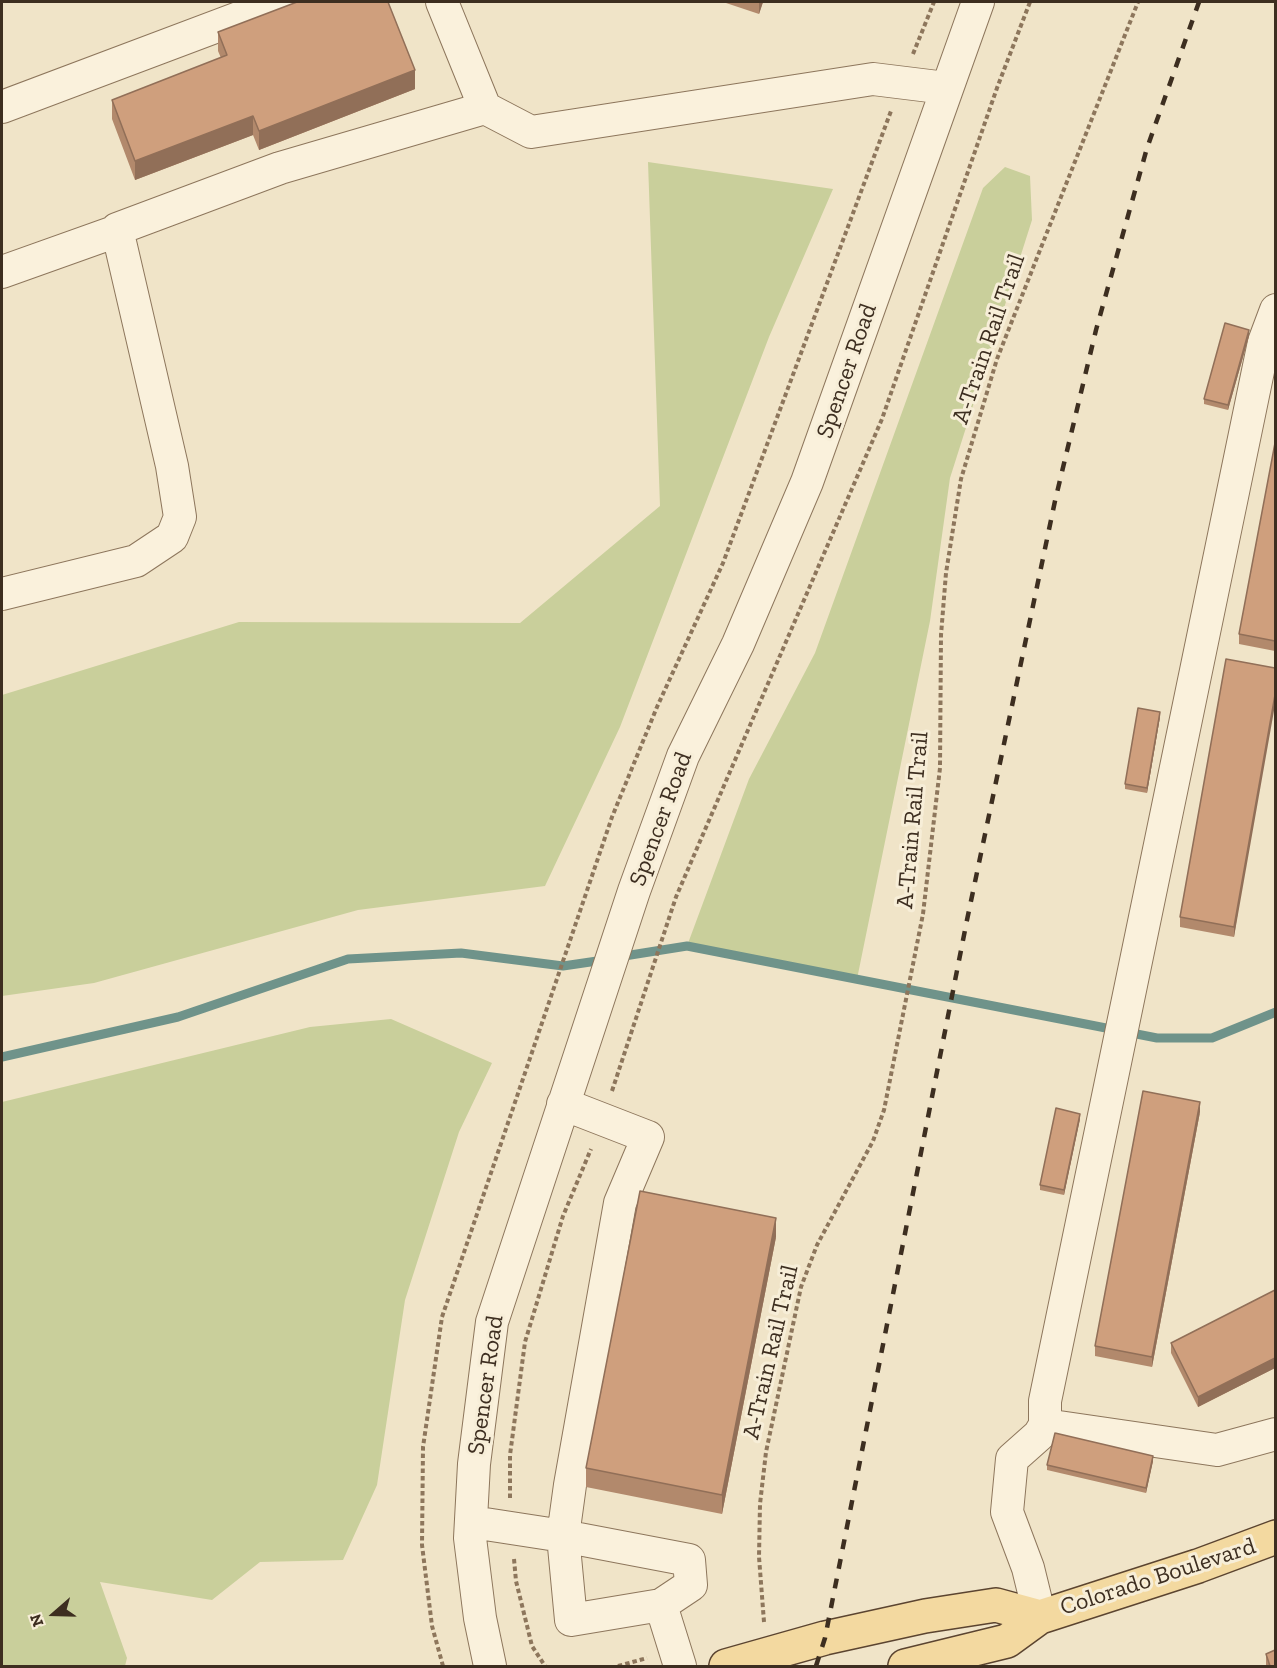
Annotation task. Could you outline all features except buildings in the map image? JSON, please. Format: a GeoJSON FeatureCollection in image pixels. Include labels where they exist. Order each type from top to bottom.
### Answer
{"type":"FeatureCollection","features":[{"type":"Feature","properties":{"kind":"main road","name":"Colorado Boulevard"},"geometry":{"type":"LineString","coordinates":[[905,1666],[1006,1641],[1040,1617],[1198,1566],[1275,1537]]}},
{"type":"Feature","properties":{"kind":"main road","name":"Colorado Boulevard"},"geometry":{"type":"LineString","coordinates":[[726,1666],[825,1638],[996,1605],[1040,1617]]}},
{"type":"Feature","properties":{"kind":"street"},"geometry":{"type":"LineString","coordinates":[[2,106],[281,2]]}},
{"type":"Feature","properties":{"kind":"street"},"geometry":{"type":"LineString","coordinates":[[442,2],[485,108],[531,132],[873,79],[946,88]]}},
{"type":"Feature","properties":{"kind":"street","name":"Spencer Road"},"geometry":{"type":"LineString","coordinates":[[490,1666],[480,1618],[470,1538],[474,1464],[492,1322],[634,891],[683,756],[738,644],[807,482],[978,2]]}},
{"type":"Feature","properties":{"kind":"street"},"geometry":{"type":"LineString","coordinates":[[2,272],[117,231],[280,168],[485,108]]}},
{"type":"Feature","properties":{"kind":"street"},"geometry":{"type":"LineString","coordinates":[[2,594],[136,561],[172,537],[180,518],[172,466],[117,231]]}},
{"type":"Feature","properties":{"kind":"street"},"geometry":{"type":"LineString","coordinates":[[1040,1617],[1028,1569],[1007,1512],[1012,1458],[1039,1435],[1045,1425],[1045,1401],[1115,1060],[1264,342],[1275,310]]}},
{"type":"Feature","properties":{"kind":"street"},"geometry":{"type":"LineString","coordinates":[[472,1522],[562,1536],[689,1560],[691,1585],[661,1605],[571,1620],[562,1536],[620,1203],[648,1137],[563,1104]]}},
{"type":"Feature","properties":{"kind":"street"},"geometry":{"type":"LineString","coordinates":[[1045,1425],[1217,1450],[1275,1434]]}},
{"type":"Feature","properties":{"kind":"street"},"geometry":{"type":"LineString","coordinates":[[661,1605],[680,1666]]}},
{"type":"Feature","properties":{"kind":"path"},"geometry":{"type":"LineString","coordinates":[[538,1030],[612,817],[652,718],[723,563],[934,2]]}},
{"type":"Feature","properties":{"kind":"path"},"geometry":{"type":"LineString","coordinates":[[545,1666],[532,1646],[516,1581],[510,1528],[510,1455],[525,1342],[563,1216],[603,1120],[676,897],[882,419],[997,88],[1030,2]]}},
{"type":"Feature","properties":{"kind":"path","name":"A-Train Rail Trail"},"geometry":{"type":"LineString","coordinates":[[765,1625],[759,1557],[765,1462],[801,1287],[817,1245],[873,1141],[884,1110],[923,914],[940,768],[941,635],[946,573],[961,478],[997,359],[1138,2]]}},
{"type":"Feature","properties":{"kind":"green space"},"geometry":{"type":"Polygon","coordinates":[[[648,162],[833,189],[769,337],[620,727],[545,886],[358,910],[94,983],[2,996],[2,695],[239,622],[520,623],[660,506],[648,162]]]}},
{"type":"Feature","properties":{"kind":"green space"},"geometry":{"type":"Polygon","coordinates":[[[1005,167],[1030,176],[1032,220],[950,478],[930,621],[857,979],[687,946],[749,779],[815,653],[983,188],[1005,167]]]}},
{"type":"Feature","properties":{"kind":"green space"},"geometry":{"type":"Polygon","coordinates":[[[391,1019],[492,1063],[459,1132],[405,1300],[377,1485],[343,1560],[260,1562],[212,1600],[100,1582],[127,1658],[125,1666],[2,1666],[2,1102],[310,1027],[391,1019]]]}},
{"type":"Feature","properties":{"kind":"waterway"},"geometry":{"type":"LineString","coordinates":[[618,957],[687,946],[1157,1038],[1212,1038],[1276,1012]]}},
{"type":"Feature","properties":{"kind":"waterway"},"geometry":{"type":"LineString","coordinates":[[2,1057],[178,1017],[348,959],[461,953],[563,966],[604,960]]}},
{"type":"Feature","properties":{"kind":"railway"},"geometry":{"type":"LineString","coordinates":[[816,1666],[825,1638],[967,920],[1055,501],[1096,330],[1147,148],[1199,2]]}}]}
